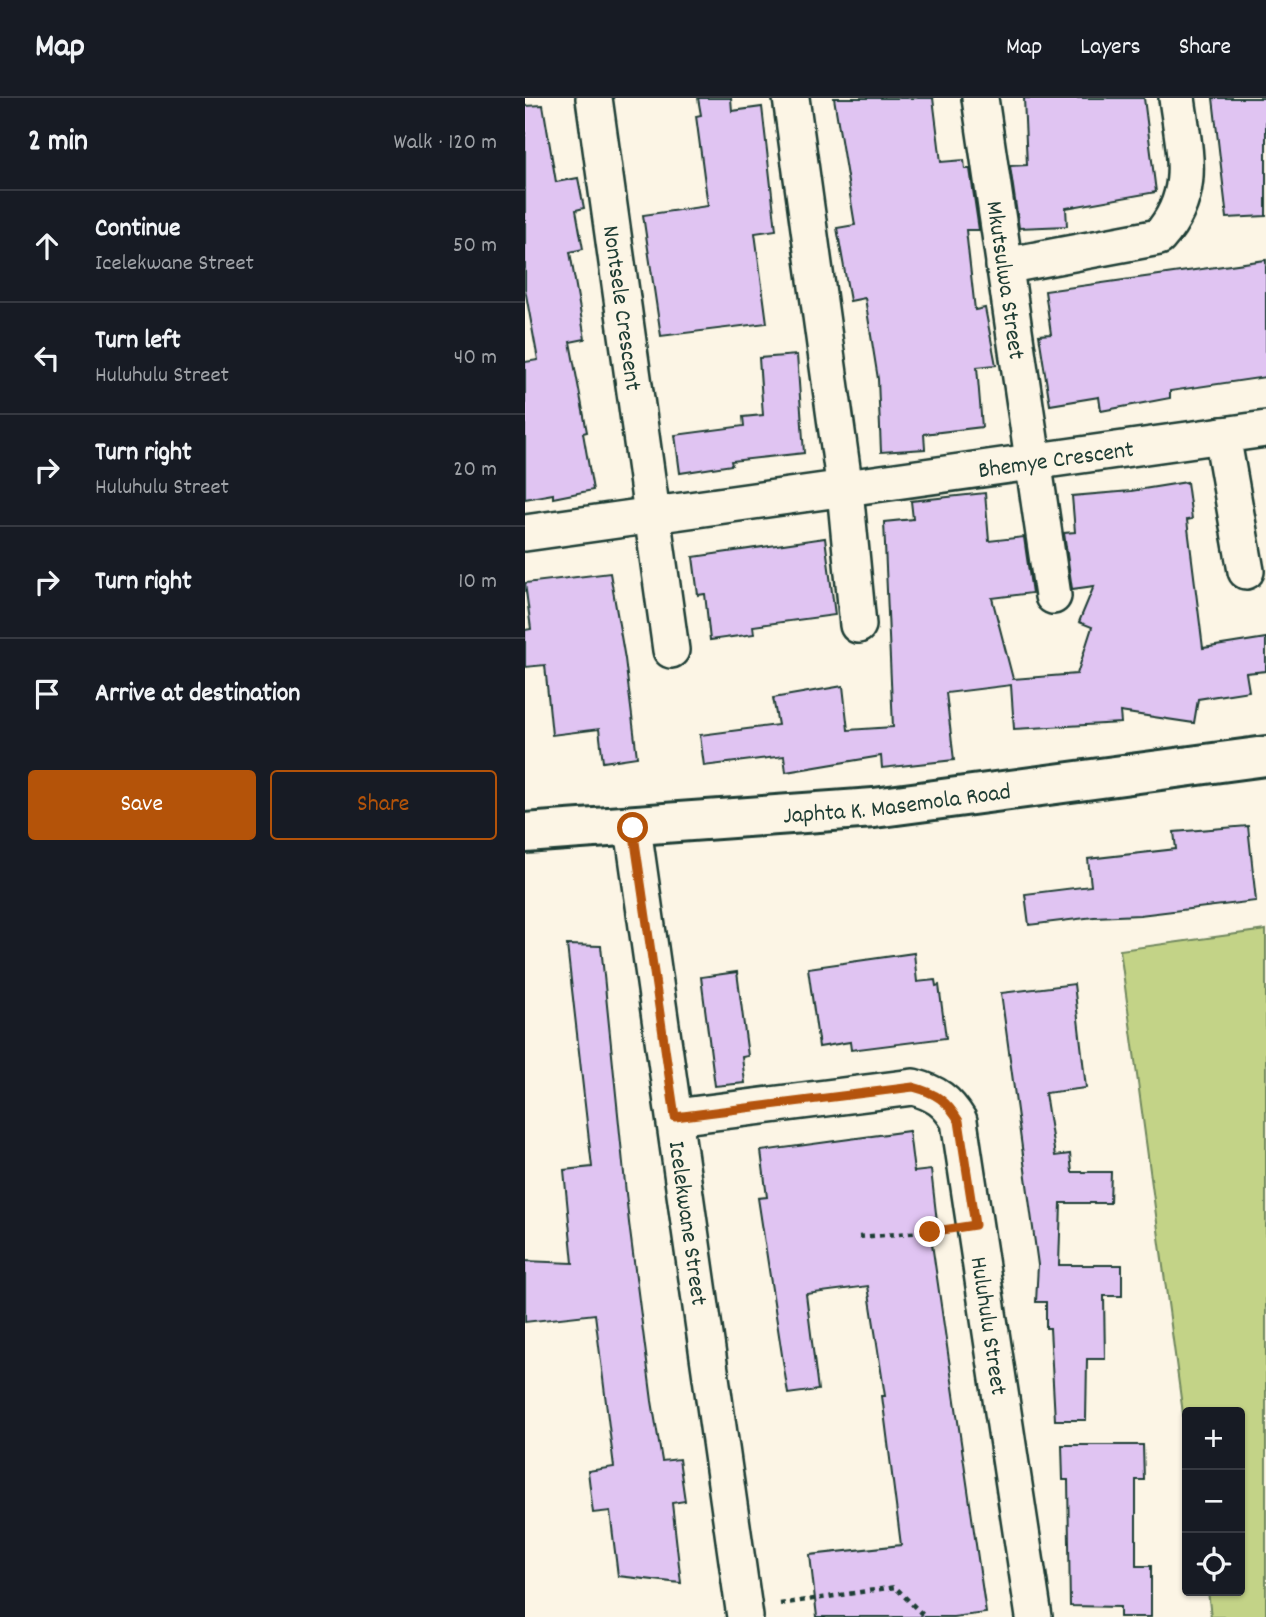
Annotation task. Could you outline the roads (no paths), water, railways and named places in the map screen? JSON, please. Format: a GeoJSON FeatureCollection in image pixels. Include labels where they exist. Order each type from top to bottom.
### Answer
{"type":"FeatureCollection","features":[{"type":"Feature","properties":{"kind":"main road","name":"Japhta K. Masemola Road"},"geometry":{"type":"LineString","coordinates":[[525,833],[633,828],[874,808],[1266,756]]}},
{"type":"Feature","properties":{"kind":"street","name":"Nontsele Crescent"},"geometry":{"type":"LineString","coordinates":[[594,98],[650,517],[671,650]]}},
{"type":"Feature","properties":{"kind":"street"},"geometry":{"type":"LineString","coordinates":[[791,98],[845,490],[858,625]]}},
{"type":"Feature","properties":{"kind":"street","name":"Mkutsulwa Street"},"geometry":{"type":"LineString","coordinates":[[980,98],[1053,596]]}},
{"type":"Feature","properties":{"kind":"street"},"geometry":{"type":"LineString","coordinates":[[1004,266],[1159,237],[1175,219],[1187,169],[1177,98]]}},
{"type":"Feature","properties":{"kind":"street","name":"Bhemye Crescent"},"geometry":{"type":"LineString","coordinates":[[525,533],[1266,429]]}},
{"type":"Feature","properties":{"kind":"street"},"geometry":{"type":"LineString","coordinates":[[1222,435],[1247,571]]}},
{"type":"Feature","properties":{"kind":"street","name":"Icelekwane Street"},"geometry":{"type":"LineString","coordinates":[[633,828],[745,1613]]}},
{"type":"Feature","properties":{"kind":"street","name":"Huluhulu Street"},"geometry":{"type":"LineString","coordinates":[[675,1117],[913,1087],[935,1093],[950,1106],[959,1121],[1034,1617]]}}]}
